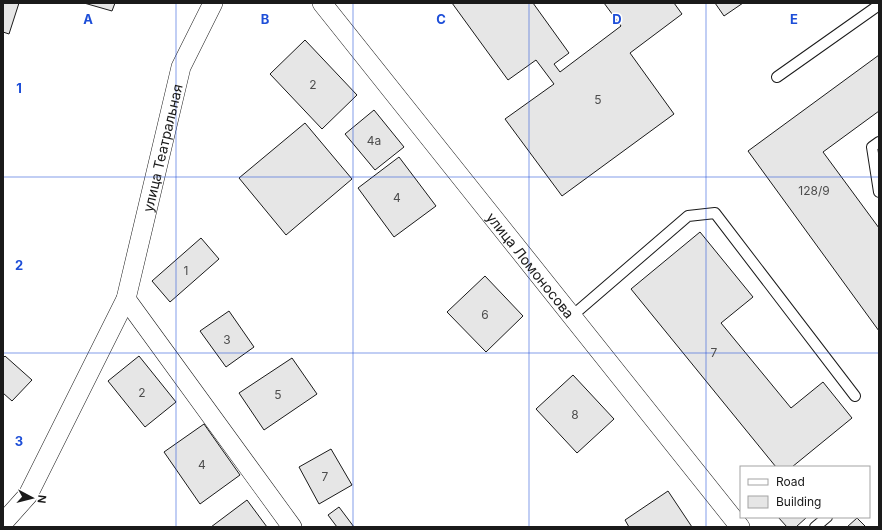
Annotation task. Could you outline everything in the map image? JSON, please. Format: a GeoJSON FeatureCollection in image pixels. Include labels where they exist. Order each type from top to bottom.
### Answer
{"type":"FeatureCollection","features":[{"type":"Feature","properties":{"kind":"street","name":"улица Театральная"},"geometry":{"type":"LineString","coordinates":[[3,523],[28,495],[126,299],[181,67],[213,3]]}},
{"type":"Feature","properties":{"kind":"street","name":"улица Ломоносова"},"geometry":{"type":"LineString","coordinates":[[322,3],[740,527]]}},
{"type":"Feature","properties":{"kind":"street"},"geometry":{"type":"LineString","coordinates":[[126,299],[292,527]]}},
{"type":"Feature","properties":{"kind":"lane"},"geometry":{"type":"LineString","coordinates":[[777,77],[879,5]]}},
{"type":"Feature","properties":{"kind":"lane"},"geometry":{"type":"LineString","coordinates":[[879,142],[872,147],[877,190],[879,192]]}},
{"type":"Feature","properties":{"kind":"lane"},"geometry":{"type":"LineString","coordinates":[[572,316],[688,216],[715,213],[855,396]]}},
{"type":"Feature","properties":{"kind":"lane"},"geometry":{"type":"LineString","coordinates":[[815,527],[826,518]]}},
{"type":"Feature","properties":{"kind":"building"},"geometry":{"type":"Polygon","coordinates":[[[3,3],[19,3],[9,34],[3,32],[3,3]]]}},
{"type":"Feature","properties":{"kind":"building"},"geometry":{"type":"Polygon","coordinates":[[[84,3],[115,3],[112,11],[84,3]]]}},
{"type":"Feature","properties":{"kind":"building"},"geometry":{"type":"Polygon","coordinates":[[[452,3],[533,3],[569,53],[554,64],[560,72],[621,26],[604,3],[674,3],[682,14],[630,53],[674,114],[562,196],[505,119],[554,84],[536,60],[508,80],[452,3]]]}},
{"type":"Feature","properties":{"kind":"building"},"geometry":{"type":"Polygon","coordinates":[[[715,3],[743,3],[724,16],[715,3]]]}},
{"type":"Feature","properties":{"kind":"building"},"geometry":{"type":"Polygon","coordinates":[[[305,40],[357,95],[322,129],[270,74],[305,40]]]}},
{"type":"Feature","properties":{"kind":"building"},"geometry":{"type":"Polygon","coordinates":[[[879,55],[879,111],[823,152],[879,228],[879,331],[748,151],[879,55]]]}},
{"type":"Feature","properties":{"kind":"building"},"geometry":{"type":"Polygon","coordinates":[[[374,110],[404,147],[375,170],[345,134],[374,110]]]}},
{"type":"Feature","properties":{"kind":"building"},"geometry":{"type":"Polygon","coordinates":[[[305,123],[352,179],[286,235],[239,178],[305,123]]]}},
{"type":"Feature","properties":{"kind":"building"},"geometry":{"type":"Polygon","coordinates":[[[399,157],[436,206],[394,237],[358,188],[399,157]]]}},
{"type":"Feature","properties":{"kind":"building"},"geometry":{"type":"Polygon","coordinates":[[[700,232],[753,297],[721,323],[791,408],[823,382],[852,418],[793,466],[775,466],[631,289],[700,232]]]}},
{"type":"Feature","properties":{"kind":"building"},"geometry":{"type":"Polygon","coordinates":[[[201,238],[219,259],[170,302],[152,281],[201,238]]]}},
{"type":"Feature","properties":{"kind":"building"},"geometry":{"type":"Polygon","coordinates":[[[485,276],[523,316],[486,352],[447,312],[485,276]]]}},
{"type":"Feature","properties":{"kind":"building"},"geometry":{"type":"Polygon","coordinates":[[[229,311],[254,347],[226,367],[200,331],[229,311]]]}},
{"type":"Feature","properties":{"kind":"building"},"geometry":{"type":"Polygon","coordinates":[[[5,356],[32,380],[12,401],[3,393],[3,358],[5,356]]]}},
{"type":"Feature","properties":{"kind":"building"},"geometry":{"type":"Polygon","coordinates":[[[139,356],[176,402],[145,427],[108,381],[139,356]]]}},
{"type":"Feature","properties":{"kind":"building"},"geometry":{"type":"Polygon","coordinates":[[[292,358],[317,394],[264,430],[239,393],[292,358]]]}},
{"type":"Feature","properties":{"kind":"building"},"geometry":{"type":"Polygon","coordinates":[[[573,375],[614,419],[577,453],[536,409],[573,375]]]}},
{"type":"Feature","properties":{"kind":"building"},"geometry":{"type":"Polygon","coordinates":[[[204,424],[240,475],[200,504],[164,452],[204,424]]]}},
{"type":"Feature","properties":{"kind":"building"},"geometry":{"type":"Polygon","coordinates":[[[331,449],[352,485],[319,504],[299,467],[331,449]]]}},
{"type":"Feature","properties":{"kind":"building"},"geometry":{"type":"Polygon","coordinates":[[[668,491],[692,527],[629,527],[625,520],[668,491]]]}},
{"type":"Feature","properties":{"kind":"building"},"geometry":{"type":"Polygon","coordinates":[[[247,500],[267,527],[211,527],[247,500]]]}},
{"type":"Feature","properties":{"kind":"building"},"geometry":{"type":"Polygon","coordinates":[[[339,507],[354,527],[337,527],[328,515],[339,507]]]}},
{"type":"Feature","properties":{"kind":"building"},"geometry":{"type":"Polygon","coordinates":[[[779,518],[806,518],[796,527],[787,527],[779,518]]]}},
{"type":"Feature","properties":{"kind":"building"},"geometry":{"type":"Polygon","coordinates":[[[857,518],[866,527],[847,527],[857,518]]]}}]}
